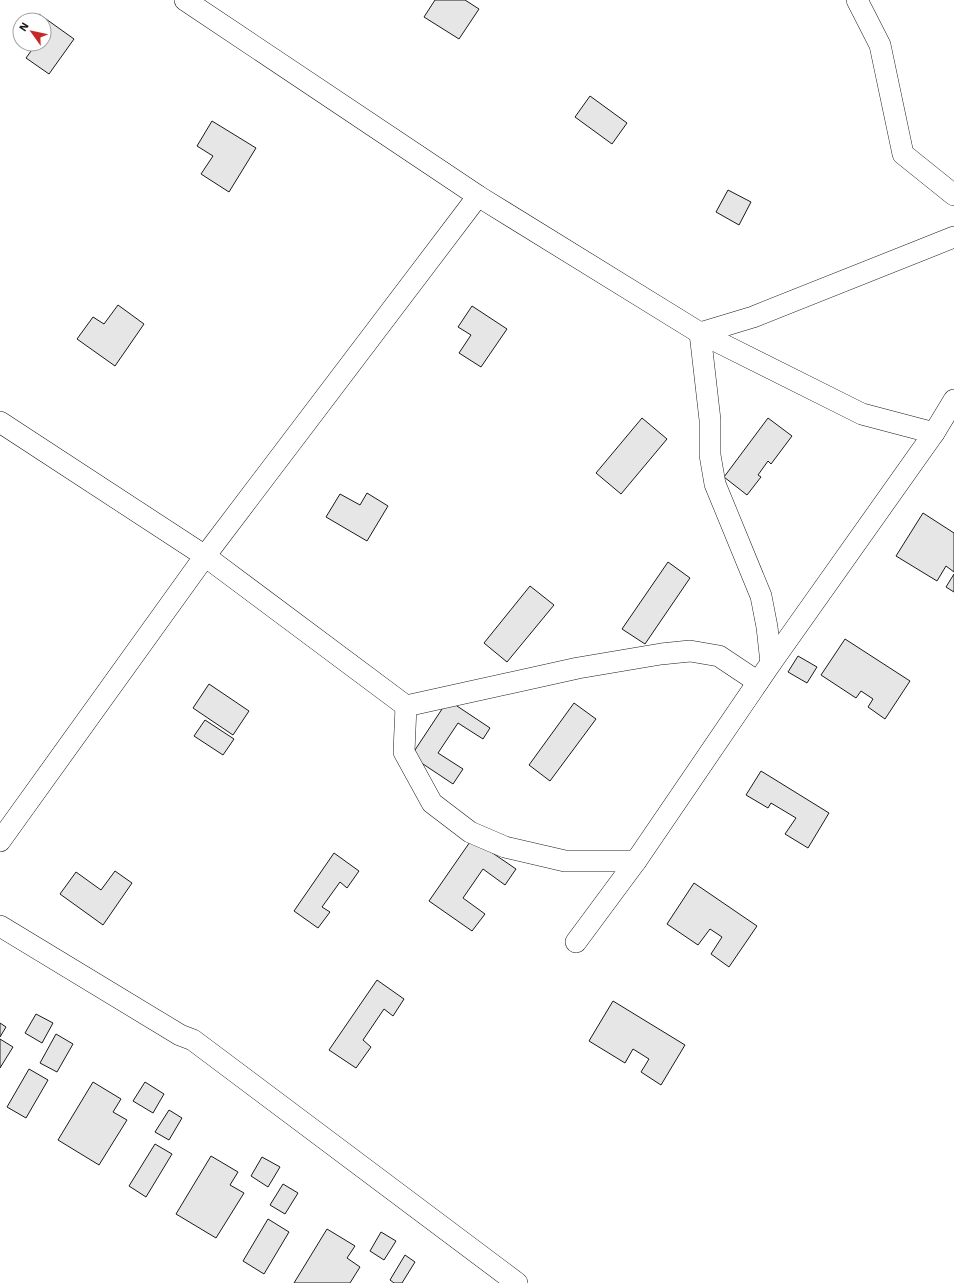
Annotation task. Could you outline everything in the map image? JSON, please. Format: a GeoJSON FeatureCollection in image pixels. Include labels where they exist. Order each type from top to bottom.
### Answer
{"type":"FeatureCollection","features":[{"type":"Feature","properties":{"kind":"street"},"geometry":{"type":"LineString","coordinates":[[185,0],[478,196],[700,333],[862,414],[934,433]]}},
{"type":"Feature","properties":{"kind":"street"},"geometry":{"type":"LineString","coordinates":[[857,0],[880,44],[903,154],[954,195]]}},
{"type":"Feature","properties":{"kind":"street"},"geometry":{"type":"LineString","coordinates":[[0,841],[205,556],[478,196]]}},
{"type":"Feature","properties":{"kind":"street"},"geometry":{"type":"LineString","coordinates":[[700,333],[753,317],[954,237]]}},
{"type":"Feature","properties":{"kind":"street"},"geometry":{"type":"LineString","coordinates":[[700,333],[710,420],[710,455],[715,484],[761,596],[767,627],[771,663]]}},
{"type":"Feature","properties":{"kind":"street"},"geometry":{"type":"LineString","coordinates":[[576,942],[636,861],[771,663],[934,433],[954,400]]}},
{"type":"Feature","properties":{"kind":"street"},"geometry":{"type":"LineString","coordinates":[[0,422],[205,556],[406,706],[578,668],[661,654],[690,651],[719,656],[758,682]]}},
{"type":"Feature","properties":{"kind":"street"},"geometry":{"type":"LineString","coordinates":[[406,706],[404,752],[432,803],[470,832],[505,847],[565,861],[636,861]]}},
{"type":"Feature","properties":{"kind":"street"},"geometry":{"type":"LineString","coordinates":[[0,926],[180,1035],[193,1040],[517,1283]]}},
{"type":"Feature","properties":{"kind":"building"},"geometry":{"type":"Polygon","coordinates":[[[435,0],[465,0],[479,9],[459,39],[424,17],[435,0]]]}},
{"type":"Feature","properties":{"kind":"building"},"geometry":{"type":"Polygon","coordinates":[[[52,23],[74,39],[49,74],[26,58],[30,52],[52,52],[52,23]]]}},
{"type":"Feature","properties":{"kind":"building"},"geometry":{"type":"Polygon","coordinates":[[[590,96],[627,123],[612,144],[575,117],[590,96]]]}},
{"type":"Feature","properties":{"kind":"building"},"geometry":{"type":"Polygon","coordinates":[[[212,121],[256,148],[229,192],[201,174],[213,156],[197,146],[212,121]]]}},
{"type":"Feature","properties":{"kind":"building"},"geometry":{"type":"Polygon","coordinates":[[[728,190],[751,202],[739,225],[716,212],[728,190]]]}},
{"type":"Feature","properties":{"kind":"building"},"geometry":{"type":"Polygon","coordinates":[[[118,305],[144,324],[115,366],[77,339],[93,317],[104,324],[118,305]]]}},
{"type":"Feature","properties":{"kind":"building"},"geometry":{"type":"Polygon","coordinates":[[[472,306],[507,329],[481,367],[459,353],[471,335],[458,327],[472,306]]]}},
{"type":"Feature","properties":{"kind":"building"},"geometry":{"type":"Polygon","coordinates":[[[642,418],[667,439],[621,494],[596,473],[642,418]]]}},
{"type":"Feature","properties":{"kind":"building"},"geometry":{"type":"Polygon","coordinates":[[[768,418],[792,436],[771,464],[768,461],[758,475],[761,477],[747,495],[724,477],[768,418]]]}},
{"type":"Feature","properties":{"kind":"building"},"geometry":{"type":"Polygon","coordinates":[[[367,493],[388,506],[367,541],[326,517],[340,494],[360,505],[367,493]]]}},
{"type":"Feature","properties":{"kind":"building"},"geometry":{"type":"Polygon","coordinates":[[[923,513],[954,533],[954,572],[946,566],[937,581],[896,556],[923,513]]]}},
{"type":"Feature","properties":{"kind":"building"},"geometry":{"type":"Polygon","coordinates":[[[668,562],[690,578],[645,644],[622,629],[668,562]]]}},
{"type":"Feature","properties":{"kind":"building"},"geometry":{"type":"Polygon","coordinates":[[[954,574],[954,592],[946,587],[954,574]]]}},
{"type":"Feature","properties":{"kind":"building"},"geometry":{"type":"Polygon","coordinates":[[[530,586],[554,605],[507,662],[484,643],[530,586]]]}},
{"type":"Feature","properties":{"kind":"building"},"geometry":{"type":"Polygon","coordinates":[[[845,639],[910,681],[885,719],[868,707],[873,699],[861,691],[856,698],[821,675],[845,639]]]}},
{"type":"Feature","properties":{"kind":"building"},"geometry":{"type":"Polygon","coordinates":[[[798,656],[817,667],[807,683],[788,672],[798,656]]]}},
{"type":"Feature","properties":{"kind":"building"},"geometry":{"type":"Polygon","coordinates":[[[209,684],[249,711],[233,735],[193,708],[209,684]]]}},
{"type":"Feature","properties":{"kind":"building"},"geometry":{"type":"Polygon","coordinates":[[[448,700],[490,728],[483,739],[458,723],[438,753],[463,769],[453,784],[411,756],[448,700]]]}},
{"type":"Feature","properties":{"kind":"building"},"geometry":{"type":"Polygon","coordinates":[[[574,703],[596,719],[550,781],[529,765],[574,703]]]}},
{"type":"Feature","properties":{"kind":"building"},"geometry":{"type":"Polygon","coordinates":[[[205,720],[234,739],[223,755],[194,736],[205,720]]]}},
{"type":"Feature","properties":{"kind":"building"},"geometry":{"type":"Polygon","coordinates":[[[761,771],[829,813],[808,848],[785,834],[796,818],[771,803],[768,808],[746,795],[761,771]]]}},
{"type":"Feature","properties":{"kind":"building"},"geometry":{"type":"Polygon","coordinates":[[[472,839],[516,869],[505,885],[483,869],[463,898],[485,914],[472,931],[429,901],[472,839]]]}},
{"type":"Feature","properties":{"kind":"building"},"geometry":{"type":"Polygon","coordinates":[[[334,853],[359,871],[347,888],[340,882],[322,907],[330,912],[318,928],[294,911],[334,853]]]}},
{"type":"Feature","properties":{"kind":"building"},"geometry":{"type":"Polygon","coordinates":[[[115,871],[132,883],[103,925],[60,894],[76,872],[101,890],[115,871]]]}},
{"type":"Feature","properties":{"kind":"building"},"geometry":{"type":"Polygon","coordinates":[[[694,883],[757,926],[729,967],[711,954],[722,937],[710,929],[698,945],[667,924],[694,883]]]}},
{"type":"Feature","properties":{"kind":"building"},"geometry":{"type":"Polygon","coordinates":[[[377,980],[404,999],[393,1016],[384,1009],[363,1040],[371,1047],[356,1068],[329,1050],[377,980]]]}},
{"type":"Feature","properties":{"kind":"building"},"geometry":{"type":"Polygon","coordinates":[[[613,1001],[685,1045],[661,1085],[641,1072],[649,1059],[633,1049],[625,1063],[589,1041],[613,1001]]]}},
{"type":"Feature","properties":{"kind":"building"},"geometry":{"type":"Polygon","coordinates":[[[36,1014],[53,1023],[42,1043],[25,1033],[36,1014]]]}},
{"type":"Feature","properties":{"kind":"building"},"geometry":{"type":"Polygon","coordinates":[[[0,1023],[6,1027],[0,1037],[0,1023]]]}},
{"type":"Feature","properties":{"kind":"building"},"geometry":{"type":"Polygon","coordinates":[[[56,1034],[73,1044],[57,1072],[40,1063],[56,1034]]]}},
{"type":"Feature","properties":{"kind":"building"},"geometry":{"type":"Polygon","coordinates":[[[0,1039],[13,1047],[0,1068],[0,1039]]]}},
{"type":"Feature","properties":{"kind":"building"},"geometry":{"type":"Polygon","coordinates":[[[29,1069],[48,1080],[26,1118],[7,1107],[29,1069]]]}},
{"type":"Feature","properties":{"kind":"building"},"geometry":{"type":"Polygon","coordinates":[[[93,1082],[121,1099],[113,1112],[127,1120],[99,1165],[58,1140],[93,1082]]]}},
{"type":"Feature","properties":{"kind":"building"},"geometry":{"type":"Polygon","coordinates":[[[145,1082],[164,1094],[153,1113],[133,1101],[145,1082]]]}},
{"type":"Feature","properties":{"kind":"building"},"geometry":{"type":"Polygon","coordinates":[[[169,1110],[182,1118],[169,1140],[155,1132],[169,1110]]]}},
{"type":"Feature","properties":{"kind":"building"},"geometry":{"type":"Polygon","coordinates":[[[155,1144],[172,1154],[146,1197],[129,1186],[155,1144]]]}},
{"type":"Feature","properties":{"kind":"building"},"geometry":{"type":"Polygon","coordinates":[[[211,1156],[238,1172],[230,1185],[244,1193],[216,1238],[176,1214],[211,1156]]]}},
{"type":"Feature","properties":{"kind":"building"},"geometry":{"type":"Polygon","coordinates":[[[262,1157],[280,1167],[268,1187],[251,1176],[262,1157]]]}},
{"type":"Feature","properties":{"kind":"building"},"geometry":{"type":"Polygon","coordinates":[[[283,1184],[298,1193],[285,1214],[270,1205],[283,1184]]]}},
{"type":"Feature","properties":{"kind":"building"},"geometry":{"type":"Polygon","coordinates":[[[268,1219],[289,1232],[264,1274],[243,1261],[268,1219]]]}},
{"type":"Feature","properties":{"kind":"building"},"geometry":{"type":"Polygon","coordinates":[[[327,1229],[355,1246],[347,1258],[360,1267],[350,1283],[294,1283],[327,1229]]]}},
{"type":"Feature","properties":{"kind":"building"},"geometry":{"type":"Polygon","coordinates":[[[381,1232],[396,1241],[384,1260],[370,1251],[381,1232]]]}},
{"type":"Feature","properties":{"kind":"building"},"geometry":{"type":"Polygon","coordinates":[[[405,1255],[415,1262],[402,1283],[394,1283],[390,1280],[405,1255]]]}}]}
